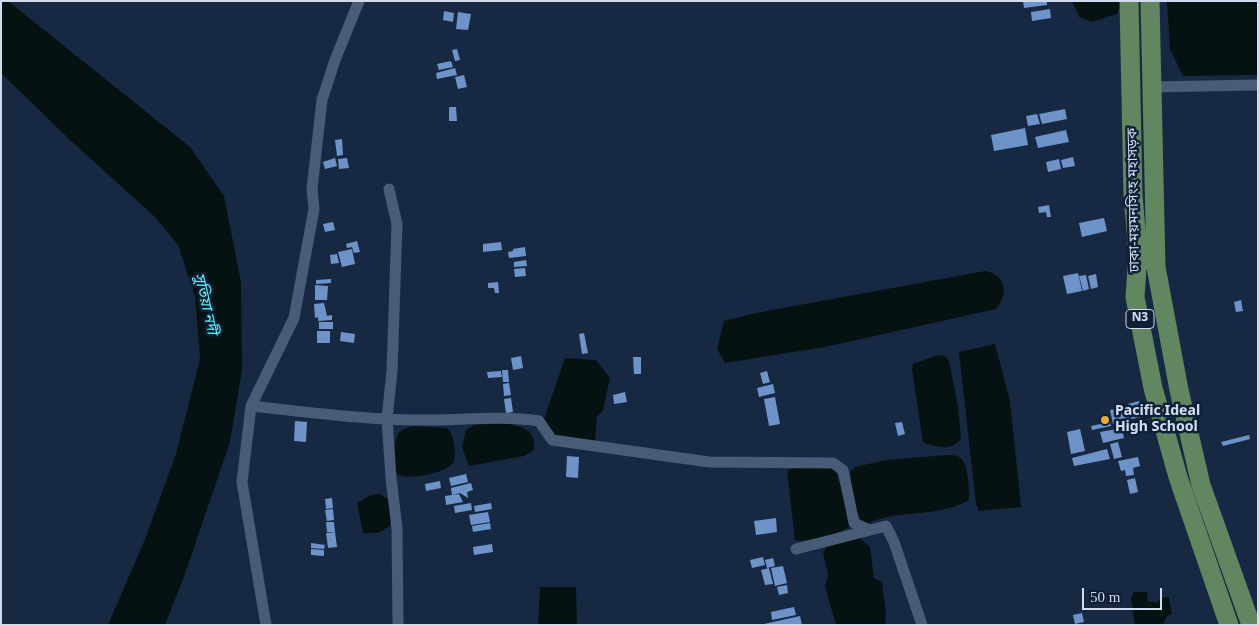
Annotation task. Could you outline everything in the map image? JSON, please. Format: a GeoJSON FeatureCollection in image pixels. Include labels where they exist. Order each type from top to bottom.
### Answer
{"type":"FeatureCollection","features":[{"type":"Feature","properties":{"kind":"highway","name":"ঢাকা-ময়মনসিংহ মহাসড়ক"},"geometry":{"type":"LineString","coordinates":[[1129,1],[1133,195],[1138,254],[1135,297],[1153,388],[1178,477],[1229,625]]}},
{"type":"Feature","properties":{"kind":"highway","name":"ঢাকা-ময়মনসিংহ মহাসড়ক"},"geometry":{"type":"LineString","coordinates":[[1150,1],[1156,267],[1167,330],[1201,485],[1251,625]]}},
{"type":"Feature","properties":{"kind":"street"},"geometry":{"type":"LineString","coordinates":[[266,625],[242,482],[251,406],[294,318],[314,209],[312,189],[322,100],[335,60],[359,1]]}},
{"type":"Feature","properties":{"kind":"street"},"geometry":{"type":"LineString","coordinates":[[1151,87],[1258,85]]}},
{"type":"Feature","properties":{"kind":"street"},"geometry":{"type":"LineString","coordinates":[[389,189],[397,224],[392,371],[387,419],[397,528],[398,625]]}},
{"type":"Feature","properties":{"kind":"street"},"geometry":{"type":"LineString","coordinates":[[251,406],[387,419],[455,421],[521,418],[539,421],[552,440],[590,446],[709,462],[833,463],[843,470],[854,523],[869,530]]}},
{"type":"Feature","properties":{"kind":"street"},"geometry":{"type":"LineString","coordinates":[[796,549],[886,526],[894,542],[922,625]]}},
{"type":"Feature","properties":{"kind":"water","name":"সুতিয়া নদী"},"geometry":{"type":"Polygon","coordinates":[[[1,1],[8,1],[190,147],[224,196],[241,282],[242,370],[230,442],[185,574],[165,625],[108,625],[145,539],[176,454],[200,359],[195,296],[178,245],[155,217],[70,140],[1,73],[1,1]]]}},
{"type":"Feature","properties":{"kind":"water"},"geometry":{"type":"Polygon","coordinates":[[[1072,1],[1122,1],[1117,14],[1092,22],[1079,17],[1072,1]]]}},
{"type":"Feature","properties":{"kind":"water"},"geometry":{"type":"Polygon","coordinates":[[[1167,1],[1258,1],[1258,75],[1183,76],[1170,49],[1167,1]]]}},
{"type":"Feature","properties":{"kind":"water"},"geometry":{"type":"Polygon","coordinates":[[[985,271],[997,276],[1003,286],[1003,298],[996,309],[825,347],[725,363],[717,349],[724,321],[756,313],[985,271]]]}},
{"type":"Feature","properties":{"kind":"water"},"geometry":{"type":"Polygon","coordinates":[[[995,344],[1010,401],[1021,507],[979,511],[976,504],[959,352],[995,344]]]}},
{"type":"Feature","properties":{"kind":"water"},"geometry":{"type":"Polygon","coordinates":[[[938,355],[945,356],[949,361],[958,406],[961,439],[948,447],[933,446],[923,442],[912,369],[913,364],[938,355]]]}},
{"type":"Feature","properties":{"kind":"water"},"geometry":{"type":"Polygon","coordinates":[[[565,358],[596,360],[610,378],[603,411],[597,416],[595,442],[554,439],[544,419],[565,358]]]}},
{"type":"Feature","properties":{"kind":"water"},"geometry":{"type":"Polygon","coordinates":[[[502,423],[526,429],[533,437],[534,450],[524,456],[469,466],[462,447],[466,430],[474,425],[502,423]]]}},
{"type":"Feature","properties":{"kind":"water"},"geometry":{"type":"Polygon","coordinates":[[[412,426],[447,428],[452,436],[454,448],[455,458],[452,464],[442,470],[425,475],[408,477],[397,474],[393,461],[397,439],[401,431],[412,426]]]}},
{"type":"Feature","properties":{"kind":"water"},"geometry":{"type":"Polygon","coordinates":[[[947,455],[959,457],[965,465],[968,477],[969,500],[945,509],[893,516],[868,523],[861,520],[851,490],[851,471],[855,467],[886,460],[947,455]]]}},
{"type":"Feature","properties":{"kind":"water"},"geometry":{"type":"Polygon","coordinates":[[[809,465],[835,468],[848,512],[849,527],[823,538],[795,540],[787,470],[809,465]]]}},
{"type":"Feature","properties":{"kind":"water"},"geometry":{"type":"Polygon","coordinates":[[[379,494],[388,499],[393,511],[390,526],[378,533],[363,533],[357,503],[371,495],[379,494]]]}},
{"type":"Feature","properties":{"kind":"water"},"geometry":{"type":"Polygon","coordinates":[[[860,538],[870,547],[874,578],[882,582],[886,609],[885,625],[836,625],[825,587],[828,575],[823,552],[827,547],[860,538]]]}},
{"type":"Feature","properties":{"kind":"water"},"geometry":{"type":"Polygon","coordinates":[[[540,587],[576,587],[577,625],[538,625],[540,587]]]}},
{"type":"Feature","properties":{"kind":"water"},"geometry":{"type":"Polygon","coordinates":[[[1134,592],[1147,592],[1148,602],[1158,602],[1160,598],[1169,597],[1172,614],[1166,617],[1163,625],[1135,625],[1131,598],[1134,592]]]}},
{"type":"Feature","properties":{"kind":"building"},"geometry":{"type":"Polygon","coordinates":[[[1023,1],[1047,1],[1047,5],[1024,8],[1023,1]]]}},
{"type":"Feature","properties":{"kind":"building"},"geometry":{"type":"Polygon","coordinates":[[[1050,9],[1051,18],[1032,21],[1031,12],[1050,9]]]}},
{"type":"Feature","properties":{"kind":"building"},"geometry":{"type":"Polygon","coordinates":[[[444,11],[454,13],[453,22],[443,20],[444,11]]]}},
{"type":"Feature","properties":{"kind":"building"},"geometry":{"type":"Polygon","coordinates":[[[458,12],[471,14],[468,30],[456,29],[458,12]]]}},
{"type":"Feature","properties":{"kind":"building"},"geometry":{"type":"Polygon","coordinates":[[[457,49],[460,60],[455,61],[452,50],[457,49]]]}},
{"type":"Feature","properties":{"kind":"building"},"geometry":{"type":"Polygon","coordinates":[[[451,61],[453,67],[439,70],[437,64],[451,61]]]}},
{"type":"Feature","properties":{"kind":"building"},"geometry":{"type":"Polygon","coordinates":[[[455,68],[457,75],[437,79],[436,73],[455,68]]]}},
{"type":"Feature","properties":{"kind":"building"},"geometry":{"type":"Polygon","coordinates":[[[464,75],[467,87],[458,89],[455,77],[464,75]]]}},
{"type":"Feature","properties":{"kind":"building"},"geometry":{"type":"Polygon","coordinates":[[[449,107],[456,107],[457,121],[449,121],[449,107]]]}},
{"type":"Feature","properties":{"kind":"building"},"geometry":{"type":"Polygon","coordinates":[[[1065,109],[1067,119],[1042,124],[1039,114],[1065,109]]]}},
{"type":"Feature","properties":{"kind":"building"},"geometry":{"type":"Polygon","coordinates":[[[1037,114],[1040,124],[1028,126],[1026,116],[1037,114]]]}},
{"type":"Feature","properties":{"kind":"building"},"geometry":{"type":"Polygon","coordinates":[[[1025,128],[1028,145],[994,151],[991,135],[1025,128]]]}},
{"type":"Feature","properties":{"kind":"building"},"geometry":{"type":"Polygon","coordinates":[[[1066,130],[1069,142],[1038,148],[1035,137],[1066,130]]]}},
{"type":"Feature","properties":{"kind":"building"},"geometry":{"type":"Polygon","coordinates":[[[342,139],[343,155],[337,156],[335,140],[342,139]]]}},
{"type":"Feature","properties":{"kind":"building"},"geometry":{"type":"Polygon","coordinates":[[[1073,157],[1075,166],[1063,168],[1061,160],[1073,157]]]}},
{"type":"Feature","properties":{"kind":"building"},"geometry":{"type":"Polygon","coordinates":[[[335,158],[337,166],[325,169],[323,162],[335,158]]]}},
{"type":"Feature","properties":{"kind":"building"},"geometry":{"type":"Polygon","coordinates":[[[347,158],[349,168],[339,169],[338,159],[347,158]]]}},
{"type":"Feature","properties":{"kind":"building"},"geometry":{"type":"Polygon","coordinates":[[[1059,159],[1061,169],[1048,172],[1046,162],[1059,159]]]}},
{"type":"Feature","properties":{"kind":"building"},"geometry":{"type":"Polygon","coordinates":[[[1049,205],[1051,217],[1047,217],[1046,212],[1039,213],[1038,207],[1049,205]]]}},
{"type":"Feature","properties":{"kind":"building"},"geometry":{"type":"Polygon","coordinates":[[[1104,218],[1107,231],[1082,237],[1079,223],[1104,218]]]}},
{"type":"Feature","properties":{"kind":"building"},"geometry":{"type":"Polygon","coordinates":[[[333,222],[335,230],[325,232],[323,224],[333,222]]]}},
{"type":"Feature","properties":{"kind":"building"},"geometry":{"type":"Polygon","coordinates":[[[357,241],[360,252],[354,253],[352,247],[347,248],[346,244],[357,241]]]}},
{"type":"Feature","properties":{"kind":"building"},"geometry":{"type":"Polygon","coordinates":[[[501,242],[502,250],[483,252],[483,244],[501,242]]]}},
{"type":"Feature","properties":{"kind":"building"},"geometry":{"type":"Polygon","coordinates":[[[525,247],[526,256],[509,258],[508,252],[525,247]]]}},
{"type":"Feature","properties":{"kind":"building"},"geometry":{"type":"Polygon","coordinates":[[[352,249],[355,264],[342,267],[338,252],[352,249]]]}},
{"type":"Feature","properties":{"kind":"building"},"geometry":{"type":"Polygon","coordinates":[[[337,254],[339,263],[331,264],[330,255],[337,254]]]}},
{"type":"Feature","properties":{"kind":"building"},"geometry":{"type":"Polygon","coordinates":[[[526,260],[527,266],[514,267],[514,262],[526,260]]]}},
{"type":"Feature","properties":{"kind":"building"},"geometry":{"type":"Polygon","coordinates":[[[525,268],[526,276],[515,277],[514,269],[525,268]]]}},
{"type":"Feature","properties":{"kind":"building"},"geometry":{"type":"Polygon","coordinates":[[[1078,273],[1082,291],[1067,294],[1063,276],[1078,273]]]}},
{"type":"Feature","properties":{"kind":"building"},"geometry":{"type":"Polygon","coordinates":[[[1096,274],[1098,287],[1091,289],[1088,276],[1096,274]]]}},
{"type":"Feature","properties":{"kind":"building"},"geometry":{"type":"Polygon","coordinates":[[[1086,275],[1089,289],[1083,291],[1079,276],[1086,275]]]}},
{"type":"Feature","properties":{"kind":"building"},"geometry":{"type":"Polygon","coordinates":[[[331,279],[331,283],[316,284],[316,280],[331,279]]]}},
{"type":"Feature","properties":{"kind":"building"},"geometry":{"type":"Polygon","coordinates":[[[498,282],[499,293],[495,293],[494,288],[488,288],[488,283],[498,282]]]}},
{"type":"Feature","properties":{"kind":"building"},"geometry":{"type":"Polygon","coordinates":[[[315,285],[328,286],[327,300],[315,300],[315,285]]]}},
{"type":"Feature","properties":{"kind":"building"},"geometry":{"type":"Polygon","coordinates":[[[1241,300],[1243,311],[1236,312],[1234,302],[1241,300]]]}},
{"type":"Feature","properties":{"kind":"building"},"geometry":{"type":"Polygon","coordinates":[[[324,303],[327,316],[332,315],[332,320],[318,321],[318,317],[315,318],[314,304],[324,303]]]}},
{"type":"Feature","properties":{"kind":"building"},"geometry":{"type":"Polygon","coordinates":[[[319,322],[333,322],[333,329],[319,329],[319,322]]]}},
{"type":"Feature","properties":{"kind":"building"},"geometry":{"type":"Polygon","coordinates":[[[317,331],[330,331],[330,343],[317,343],[317,331]]]}},
{"type":"Feature","properties":{"kind":"building"},"geometry":{"type":"Polygon","coordinates":[[[341,332],[355,334],[354,343],[340,341],[341,332]]]}},
{"type":"Feature","properties":{"kind":"building"},"geometry":{"type":"Polygon","coordinates":[[[584,333],[588,353],[582,354],[579,334],[584,333]]]}},
{"type":"Feature","properties":{"kind":"building"},"geometry":{"type":"Polygon","coordinates":[[[521,356],[523,368],[513,370],[511,358],[521,356]]]}},
{"type":"Feature","properties":{"kind":"building"},"geometry":{"type":"Polygon","coordinates":[[[633,357],[641,357],[641,374],[634,374],[633,357]]]}},
{"type":"Feature","properties":{"kind":"building"},"geometry":{"type":"Polygon","coordinates":[[[502,370],[508,370],[509,382],[503,382],[502,370]]]}},
{"type":"Feature","properties":{"kind":"building"},"geometry":{"type":"Polygon","coordinates":[[[501,371],[502,377],[488,378],[487,372],[501,371]]]}},
{"type":"Feature","properties":{"kind":"building"},"geometry":{"type":"Polygon","coordinates":[[[767,371],[770,382],[763,384],[760,373],[767,371]]]}},
{"type":"Feature","properties":{"kind":"building"},"geometry":{"type":"Polygon","coordinates":[[[509,383],[511,395],[504,396],[503,384],[509,383]]]}},
{"type":"Feature","properties":{"kind":"building"},"geometry":{"type":"Polygon","coordinates":[[[773,384],[775,393],[759,397],[757,388],[773,384]]]}},
{"type":"Feature","properties":{"kind":"building"},"geometry":{"type":"Polygon","coordinates":[[[625,392],[627,402],[614,404],[613,395],[625,392]]]}},
{"type":"Feature","properties":{"kind":"building"},"geometry":{"type":"Polygon","coordinates":[[[775,397],[780,424],[769,426],[764,399],[775,397]]]}},
{"type":"Feature","properties":{"kind":"building"},"geometry":{"type":"Polygon","coordinates":[[[511,398],[513,412],[506,413],[504,399],[511,398]]]}},
{"type":"Feature","properties":{"kind":"building"},"geometry":{"type":"Polygon","coordinates":[[[1139,401],[1143,417],[1131,419],[1128,404],[1139,401]]]}},
{"type":"Feature","properties":{"kind":"building"},"geometry":{"type":"Polygon","coordinates":[[[1127,407],[1130,420],[1113,424],[1110,410],[1127,407]]]}},
{"type":"Feature","properties":{"kind":"building"},"geometry":{"type":"Polygon","coordinates":[[[295,421],[307,422],[306,442],[294,441],[295,421]]]}},
{"type":"Feature","properties":{"kind":"building"},"geometry":{"type":"Polygon","coordinates":[[[902,422],[905,434],[898,436],[895,423],[902,422]]]}},
{"type":"Feature","properties":{"kind":"building"},"geometry":{"type":"Polygon","coordinates":[[[1110,422],[1111,426],[1092,430],[1091,426],[1110,422]]]}},
{"type":"Feature","properties":{"kind":"building"},"geometry":{"type":"Polygon","coordinates":[[[1122,428],[1124,438],[1103,443],[1100,432],[1122,428]]]}},
{"type":"Feature","properties":{"kind":"building"},"geometry":{"type":"Polygon","coordinates":[[[1080,429],[1085,451],[1071,454],[1067,432],[1080,429]]]}},
{"type":"Feature","properties":{"kind":"building"},"geometry":{"type":"Polygon","coordinates":[[[1249,435],[1250,439],[1223,446],[1221,442],[1249,435]]]}},
{"type":"Feature","properties":{"kind":"building"},"geometry":{"type":"Polygon","coordinates":[[[1118,442],[1122,457],[1114,459],[1110,444],[1118,442]]]}},
{"type":"Feature","properties":{"kind":"building"},"geometry":{"type":"Polygon","coordinates":[[[1107,449],[1110,459],[1074,466],[1072,458],[1107,449]]]}},
{"type":"Feature","properties":{"kind":"building"},"geometry":{"type":"Polygon","coordinates":[[[567,456],[579,457],[578,478],[566,477],[567,456]]]}},
{"type":"Feature","properties":{"kind":"building"},"geometry":{"type":"Polygon","coordinates":[[[1138,457],[1140,466],[1133,468],[1134,475],[1126,476],[1125,470],[1121,471],[1118,461],[1138,457]]]}},
{"type":"Feature","properties":{"kind":"building"},"geometry":{"type":"Polygon","coordinates":[[[466,474],[468,482],[451,486],[449,478],[466,474]]]}},
{"type":"Feature","properties":{"kind":"building"},"geometry":{"type":"Polygon","coordinates":[[[1135,478],[1138,492],[1130,494],[1127,480],[1135,478]]]}},
{"type":"Feature","properties":{"kind":"building"},"geometry":{"type":"Polygon","coordinates":[[[440,481],[441,488],[426,491],[425,484],[440,481]]]}},
{"type":"Feature","properties":{"kind":"building"},"geometry":{"type":"Polygon","coordinates":[[[471,483],[473,490],[467,492],[468,498],[460,493],[452,495],[451,488],[471,483]]]}},
{"type":"Feature","properties":{"kind":"building"},"geometry":{"type":"Polygon","coordinates":[[[459,494],[463,502],[446,505],[445,496],[459,494]]]}},
{"type":"Feature","properties":{"kind":"building"},"geometry":{"type":"Polygon","coordinates":[[[332,498],[333,508],[326,509],[325,499],[332,498]]]}},
{"type":"Feature","properties":{"kind":"building"},"geometry":{"type":"Polygon","coordinates":[[[471,503],[472,510],[455,513],[454,506],[471,503]]]}},
{"type":"Feature","properties":{"kind":"building"},"geometry":{"type":"Polygon","coordinates":[[[491,503],[492,509],[475,512],[474,506],[491,503]]]}},
{"type":"Feature","properties":{"kind":"building"},"geometry":{"type":"Polygon","coordinates":[[[333,509],[334,520],[327,521],[325,510],[333,509]]]}},
{"type":"Feature","properties":{"kind":"building"},"geometry":{"type":"Polygon","coordinates":[[[488,512],[490,522],[471,525],[469,515],[488,512]]]}},
{"type":"Feature","properties":{"kind":"building"},"geometry":{"type":"Polygon","coordinates":[[[776,518],[777,532],[756,535],[754,521],[776,518]]]}},
{"type":"Feature","properties":{"kind":"building"},"geometry":{"type":"Polygon","coordinates":[[[326,522],[334,522],[335,532],[327,532],[326,522]]]}},
{"type":"Feature","properties":{"kind":"building"},"geometry":{"type":"Polygon","coordinates":[[[490,523],[491,529],[473,532],[472,526],[490,523]]]}},
{"type":"Feature","properties":{"kind":"building"},"geometry":{"type":"Polygon","coordinates":[[[335,532],[337,547],[328,548],[326,533],[335,532]]]}},
{"type":"Feature","properties":{"kind":"building"},"geometry":{"type":"Polygon","coordinates":[[[311,543],[325,545],[324,549],[311,548],[311,543]]]}},
{"type":"Feature","properties":{"kind":"building"},"geometry":{"type":"Polygon","coordinates":[[[492,544],[493,552],[474,555],[473,547],[492,544]]]}},
{"type":"Feature","properties":{"kind":"building"},"geometry":{"type":"Polygon","coordinates":[[[311,549],[324,550],[324,556],[311,555],[311,549]]]}},
{"type":"Feature","properties":{"kind":"building"},"geometry":{"type":"Polygon","coordinates":[[[763,557],[765,565],[752,568],[750,560],[763,557]]]}},
{"type":"Feature","properties":{"kind":"building"},"geometry":{"type":"Polygon","coordinates":[[[773,558],[775,566],[767,568],[765,560],[773,558]]]}},
{"type":"Feature","properties":{"kind":"building"},"geometry":{"type":"Polygon","coordinates":[[[783,566],[787,583],[775,586],[771,568],[783,566]]]}},
{"type":"Feature","properties":{"kind":"building"},"geometry":{"type":"Polygon","coordinates":[[[769,568],[773,584],[765,585],[761,570],[769,568]]]}},
{"type":"Feature","properties":{"kind":"building"},"geometry":{"type":"Polygon","coordinates":[[[787,585],[788,593],[779,595],[777,587],[787,585]]]}},
{"type":"Feature","properties":{"kind":"building"},"geometry":{"type":"Polygon","coordinates":[[[794,607],[796,615],[772,620],[771,612],[794,607]]]}},
{"type":"Feature","properties":{"kind":"building"},"geometry":{"type":"Polygon","coordinates":[[[1082,613],[1084,622],[1075,624],[1073,615],[1082,613]]]}},
{"type":"Feature","properties":{"kind":"building"},"geometry":{"type":"Polygon","coordinates":[[[800,616],[802,625],[764,625],[764,624],[800,616]]]}},
{"type":"Feature","properties":{"kind":"place","name":"Pacific Ideal High School"},"geometry":{"type":"Point","coordinates":[1105,420]}}]}
